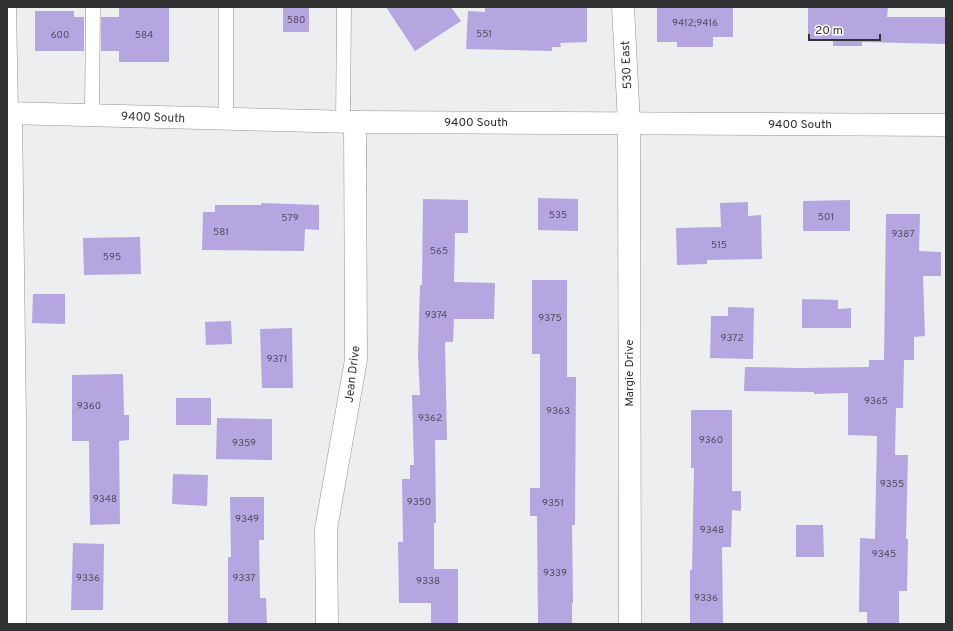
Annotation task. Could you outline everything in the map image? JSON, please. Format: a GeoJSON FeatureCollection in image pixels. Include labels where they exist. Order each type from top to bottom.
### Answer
{"type":"FeatureCollection","features":[{"type":"Feature","properties":{"kind":"street","name":"530 East"},"geometry":{"type":"LineString","coordinates":[[623,7],[629,123]]}},
{"type":"Feature","properties":{"kind":"street","name":"9400 South"},"geometry":{"type":"LineString","coordinates":[[9,113],[349,122],[946,125]]}},
{"type":"Feature","properties":{"kind":"street"},"geometry":{"type":"LineString","coordinates":[[9,113],[15,421],[15,624]]}},
{"type":"Feature","properties":{"kind":"street","name":"Jean Drive"},"geometry":{"type":"LineString","coordinates":[[327,624],[326,529],[356,360],[349,122]]}},
{"type":"Feature","properties":{"kind":"street","name":"Margie Drive"},"geometry":{"type":"LineString","coordinates":[[629,123],[630,624]]}},
{"type":"Feature","properties":{"kind":"lane"},"geometry":{"type":"LineString","coordinates":[[9,7],[9,113]]}},
{"type":"Feature","properties":{"kind":"lane"},"geometry":{"type":"LineString","coordinates":[[92,115],[93,7]]}},
{"type":"Feature","properties":{"kind":"lane"},"geometry":{"type":"LineString","coordinates":[[226,7],[226,119]]}},
{"type":"Feature","properties":{"kind":"lane"},"geometry":{"type":"LineString","coordinates":[[344,7],[349,122]]}},
{"type":"Feature","properties":{"kind":"building"},"geometry":{"type":"Polygon","coordinates":[[[119,7],[169,7],[169,62],[119,62],[119,51],[101,51],[101,17],[119,17],[119,7]]]}},
{"type":"Feature","properties":{"kind":"building"},"geometry":{"type":"Polygon","coordinates":[[[283,7],[309,7],[309,32],[283,32],[283,7]]]}},
{"type":"Feature","properties":{"kind":"building"},"geometry":{"type":"Polygon","coordinates":[[[386,7],[451,7],[461,21],[415,51],[386,7]]]}},
{"type":"Feature","properties":{"kind":"building"},"geometry":{"type":"Polygon","coordinates":[[[485,7],[587,7],[587,42],[560,43],[561,47],[552,47],[552,51],[466,49],[468,11],[485,12],[485,7]]]}},
{"type":"Feature","properties":{"kind":"building"},"geometry":{"type":"Polygon","coordinates":[[[657,7],[733,7],[733,37],[713,37],[713,47],[677,47],[677,42],[657,42],[657,7]]]}},
{"type":"Feature","properties":{"kind":"building"},"geometry":{"type":"Polygon","coordinates":[[[808,7],[888,7],[887,17],[946,17],[946,44],[862,42],[862,46],[833,46],[833,41],[808,41],[808,7]]]}},
{"type":"Feature","properties":{"kind":"building"},"geometry":{"type":"Polygon","coordinates":[[[35,11],[74,11],[74,17],[84,17],[84,51],[35,51],[35,11]]]}},
{"type":"Feature","properties":{"kind":"building"},"geometry":{"type":"Polygon","coordinates":[[[538,198],[578,199],[578,231],[538,230],[538,198]]]}},
{"type":"Feature","properties":{"kind":"building"},"geometry":{"type":"Polygon","coordinates":[[[423,199],[468,200],[468,233],[455,233],[454,282],[495,283],[494,319],[454,319],[453,342],[445,342],[447,440],[435,440],[436,523],[434,523],[434,569],[458,569],[458,624],[431,624],[431,603],[399,603],[398,542],[403,542],[402,479],[410,479],[410,465],[414,465],[412,395],[420,395],[418,356],[420,285],[422,285],[423,199]]]}},
{"type":"Feature","properties":{"kind":"building"},"geometry":{"type":"Polygon","coordinates":[[[850,200],[850,231],[803,231],[803,201],[850,200]]]}},
{"type":"Feature","properties":{"kind":"building"},"geometry":{"type":"Polygon","coordinates":[[[748,202],[748,216],[761,215],[762,259],[707,260],[707,264],[677,265],[676,228],[721,227],[720,203],[748,202]]]}},
{"type":"Feature","properties":{"kind":"building"},"geometry":{"type":"Polygon","coordinates":[[[261,203],[319,205],[319,230],[305,229],[304,251],[202,250],[203,212],[215,212],[215,205],[261,205],[261,203]]]}},
{"type":"Feature","properties":{"kind":"building"},"geometry":{"type":"Polygon","coordinates":[[[886,214],[920,214],[919,251],[941,252],[941,276],[923,276],[925,336],[914,337],[914,360],[904,360],[903,408],[896,408],[895,455],[908,455],[906,539],[908,539],[907,591],[899,591],[899,624],[867,624],[867,612],[859,612],[860,538],[875,539],[877,436],[848,435],[848,393],[814,394],[814,392],[744,391],[745,367],[869,367],[869,360],[884,360],[886,214]]]}},
{"type":"Feature","properties":{"kind":"building"},"geometry":{"type":"Polygon","coordinates":[[[140,237],[141,274],[84,275],[83,238],[140,237]]]}},
{"type":"Feature","properties":{"kind":"building"},"geometry":{"type":"Polygon","coordinates":[[[532,280],[567,280],[567,377],[576,377],[575,525],[572,525],[572,624],[538,624],[537,516],[530,516],[530,488],[540,488],[540,354],[532,354],[532,280]]]}},
{"type":"Feature","properties":{"kind":"building"},"geometry":{"type":"Polygon","coordinates":[[[33,294],[65,294],[65,324],[32,323],[33,294]]]}},
{"type":"Feature","properties":{"kind":"building"},"geometry":{"type":"Polygon","coordinates":[[[802,299],[838,300],[838,309],[851,308],[851,328],[802,328],[802,299]]]}},
{"type":"Feature","properties":{"kind":"building"},"geometry":{"type":"Polygon","coordinates":[[[728,307],[754,308],[753,359],[710,358],[711,316],[728,316],[728,307]]]}},
{"type":"Feature","properties":{"kind":"building"},"geometry":{"type":"Polygon","coordinates":[[[231,321],[232,344],[206,345],[205,322],[231,321]]]}},
{"type":"Feature","properties":{"kind":"building"},"geometry":{"type":"Polygon","coordinates":[[[292,328],[293,388],[262,388],[260,329],[292,328]]]}},
{"type":"Feature","properties":{"kind":"building"},"geometry":{"type":"Polygon","coordinates":[[[123,374],[124,415],[129,415],[129,440],[119,441],[120,524],[90,525],[89,441],[72,441],[72,375],[123,374]]]}},
{"type":"Feature","properties":{"kind":"building"},"geometry":{"type":"Polygon","coordinates":[[[176,398],[211,398],[211,425],[176,425],[176,398]]]}},
{"type":"Feature","properties":{"kind":"building"},"geometry":{"type":"Polygon","coordinates":[[[691,410],[732,410],[732,491],[741,491],[741,511],[732,510],[731,547],[722,547],[723,624],[690,624],[690,570],[692,570],[694,468],[691,468],[691,410]]]}},
{"type":"Feature","properties":{"kind":"building"},"geometry":{"type":"Polygon","coordinates":[[[217,418],[272,419],[272,460],[216,459],[217,418]]]}},
{"type":"Feature","properties":{"kind":"building"},"geometry":{"type":"Polygon","coordinates":[[[173,474],[208,475],[207,506],[172,504],[173,474]]]}},
{"type":"Feature","properties":{"kind":"building"},"geometry":{"type":"Polygon","coordinates":[[[230,497],[264,497],[264,540],[259,540],[260,598],[266,598],[267,624],[228,624],[228,557],[231,557],[230,497]]]}},
{"type":"Feature","properties":{"kind":"building"},"geometry":{"type":"Polygon","coordinates":[[[796,525],[823,525],[824,557],[796,557],[796,525]]]}},
{"type":"Feature","properties":{"kind":"building"},"geometry":{"type":"Polygon","coordinates":[[[73,543],[104,544],[103,610],[71,610],[73,543]]]}}]}
